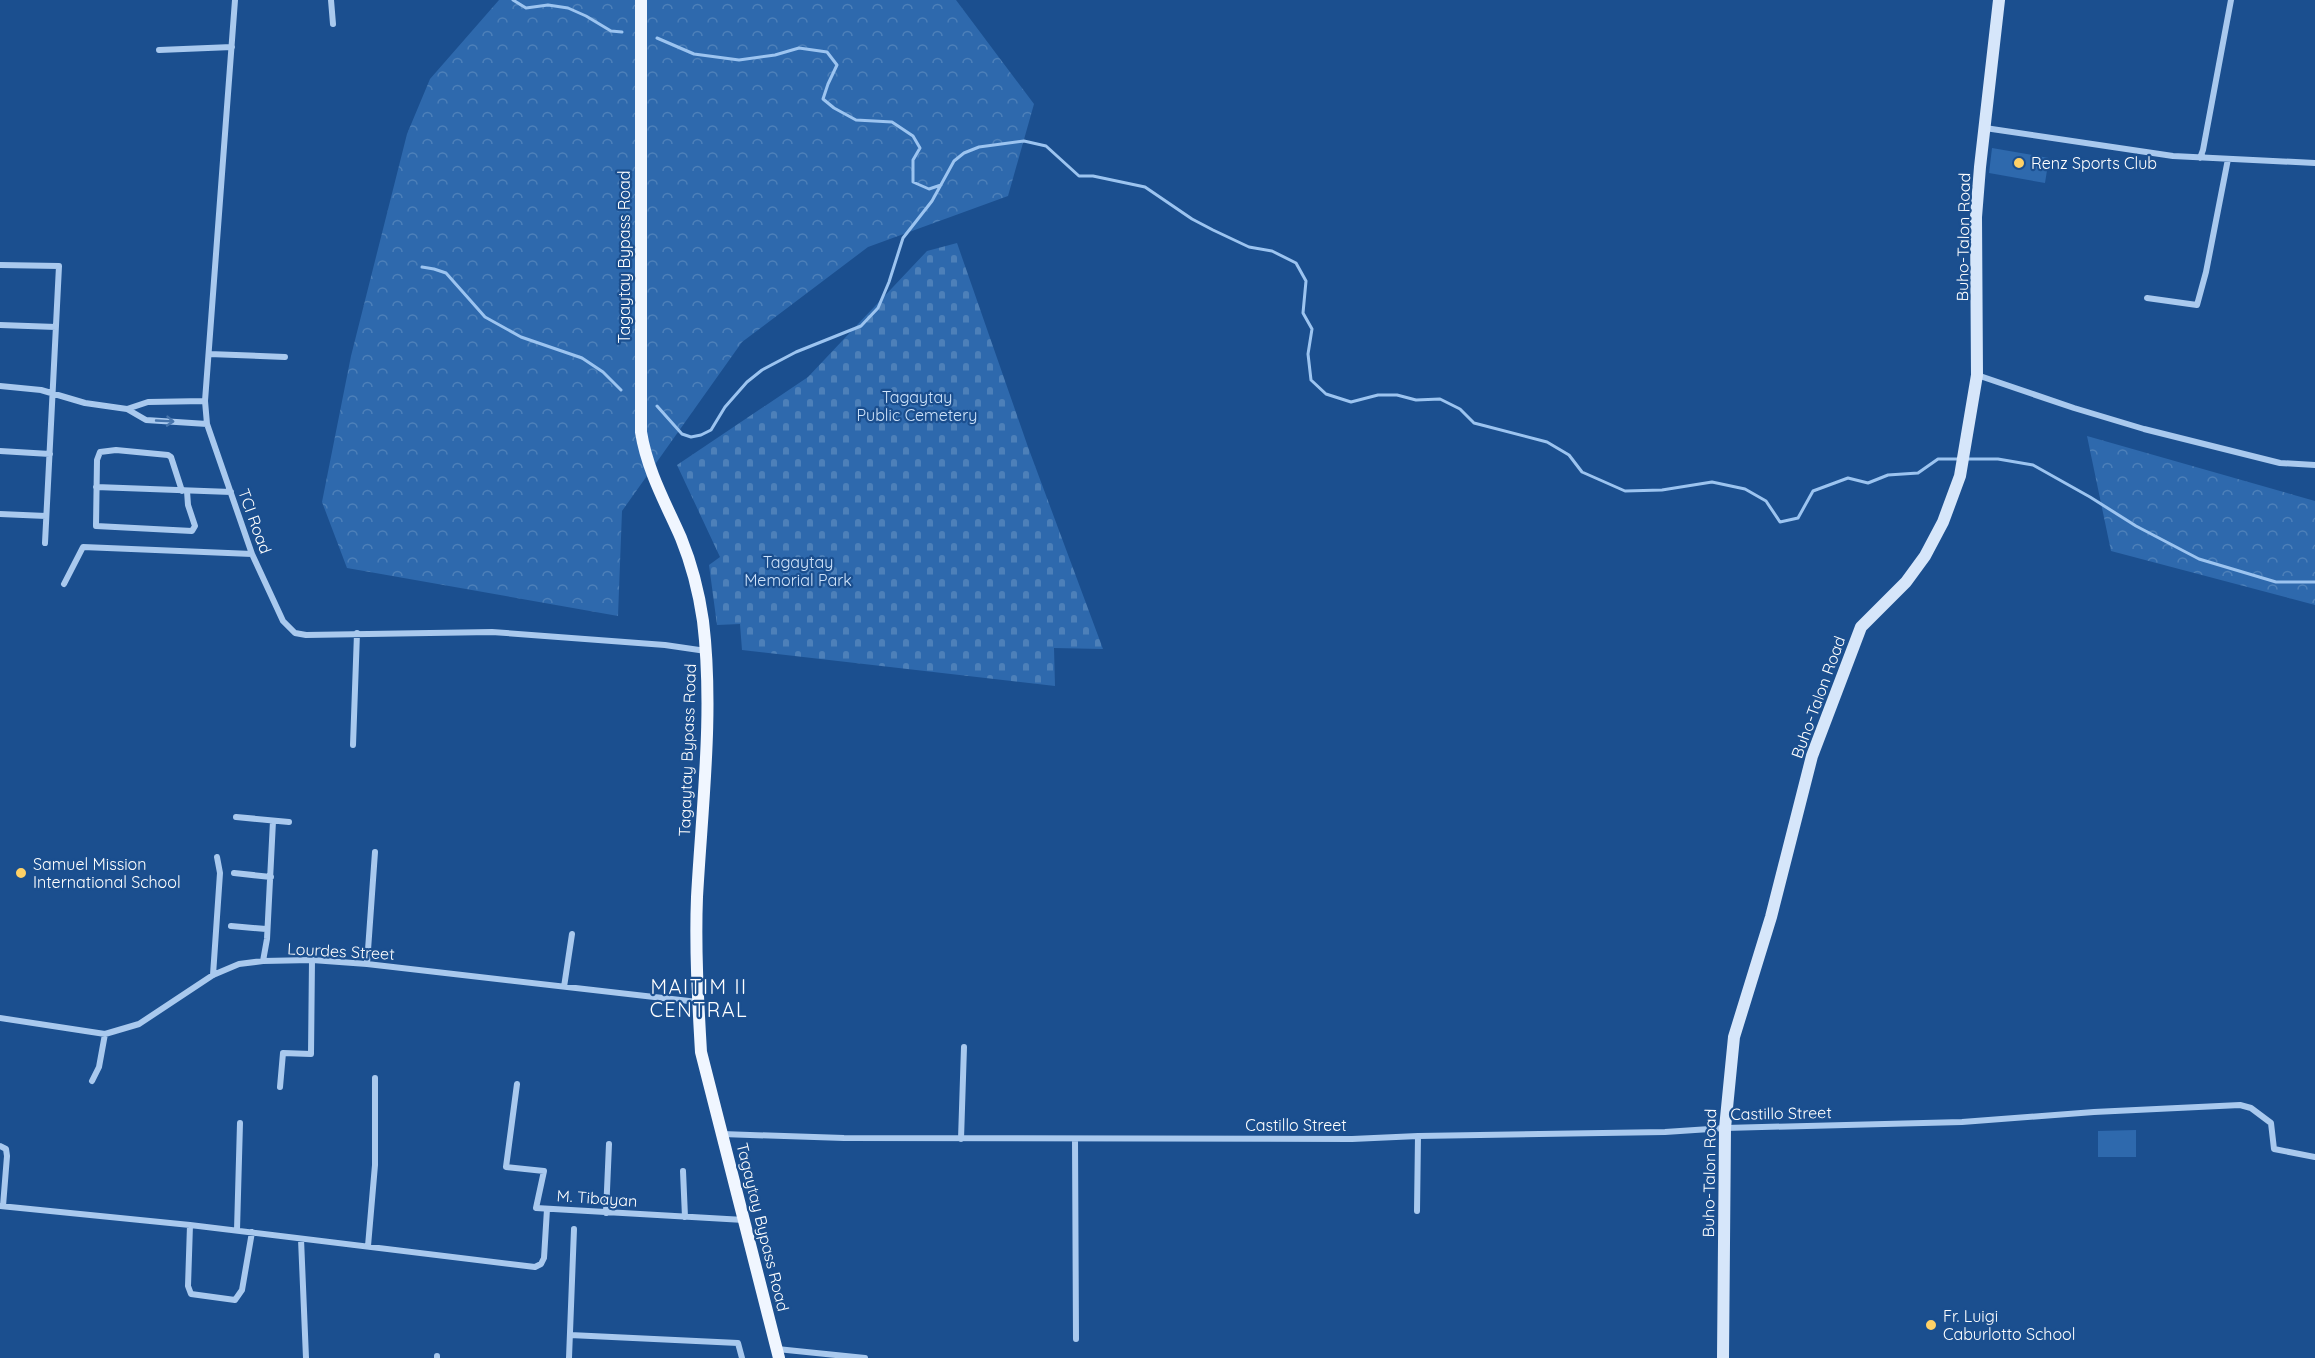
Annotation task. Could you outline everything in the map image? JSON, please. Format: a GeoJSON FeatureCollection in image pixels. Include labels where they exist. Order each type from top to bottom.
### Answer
{"type":"FeatureCollection","features":[{"type":"Feature","properties":{"kind":"main road","name":"Tagaytay Bypass Road"},"geometry":{"type":"LineString","coordinates":[[641,0],[642,432],[650,466],[691,566],[703,620],[706,651],[706,723],[697,901],[701,1052],[778,1353]]}},
{"type":"Feature","properties":{"kind":"street","name":"TCI Road"},"geometry":{"type":"LineString","coordinates":[[235,0],[205,401],[207,424],[252,554],[283,621],[295,633],[306,635],[492,632],[665,645],[706,651]]}},
{"type":"Feature","properties":{"kind":"street"},"geometry":{"type":"LineString","coordinates":[[332,0],[333,24]]}},
{"type":"Feature","properties":{"kind":"street","name":"Buho-Talon Road"},"geometry":{"type":"LineString","coordinates":[[1723,1358],[1725,1128],[1734,1037],[1774,908],[1812,756],[1862,627],[1906,582],[1925,556],[1943,522],[1960,476],[1977,375],[1976,217],[1999,0]]}},
{"type":"Feature","properties":{"kind":"street"},"geometry":{"type":"LineString","coordinates":[[2200,158],[2231,0]]}},
{"type":"Feature","properties":{"kind":"street"},"geometry":{"type":"LineString","coordinates":[[159,50],[232,47]]}},
{"type":"Feature","properties":{"kind":"street"},"geometry":{"type":"LineString","coordinates":[[1984,128],[2172,156],[2315,163]]}},
{"type":"Feature","properties":{"kind":"street"},"geometry":{"type":"LineString","coordinates":[[2147,298],[2197,305],[2206,272],[2228,159]]}},
{"type":"Feature","properties":{"kind":"street"},"geometry":{"type":"LineString","coordinates":[[0,265],[59,266],[45,543]]}},
{"type":"Feature","properties":{"kind":"street"},"geometry":{"type":"LineString","coordinates":[[0,325],[56,327]]}},
{"type":"Feature","properties":{"kind":"street"},"geometry":{"type":"LineString","coordinates":[[209,354],[285,357]]}},
{"type":"Feature","properties":{"kind":"street"},"geometry":{"type":"LineString","coordinates":[[1977,375],[2144,429],[2280,463],[2315,465]]}},
{"type":"Feature","properties":{"kind":"street"},"geometry":{"type":"LineString","coordinates":[[0,386],[23,387],[85,404],[127,409],[146,420],[207,424]]}},
{"type":"Feature","properties":{"kind":"street"},"geometry":{"type":"LineString","coordinates":[[127,409],[147,402],[205,401]]}},
{"type":"Feature","properties":{"kind":"street"},"geometry":{"type":"LineString","coordinates":[[116,450],[168,455],[171,457],[185,491],[195,526],[192,531],[96,526],[97,460],[100,452],[116,450]]}},
{"type":"Feature","properties":{"kind":"street"},"geometry":{"type":"LineString","coordinates":[[0,451],[50,454]]}},
{"type":"Feature","properties":{"kind":"street"},"geometry":{"type":"LineString","coordinates":[[96,487],[231,492]]}},
{"type":"Feature","properties":{"kind":"street"},"geometry":{"type":"LineString","coordinates":[[0,514],[46,516]]}},
{"type":"Feature","properties":{"kind":"street"},"geometry":{"type":"LineString","coordinates":[[64,584],[83,547],[252,554]]}},
{"type":"Feature","properties":{"kind":"street"},"geometry":{"type":"LineString","coordinates":[[353,745],[357,633]]}},
{"type":"Feature","properties":{"kind":"street"},"geometry":{"type":"LineString","coordinates":[[236,818],[289,822]]}},
{"type":"Feature","properties":{"kind":"street"},"geometry":{"type":"LineString","coordinates":[[262,961],[267,929],[273,821]]}},
{"type":"Feature","properties":{"kind":"street"},"geometry":{"type":"LineString","coordinates":[[367,964],[375,852]]}},
{"type":"Feature","properties":{"kind":"street"},"geometry":{"type":"LineString","coordinates":[[213,975],[220,873],[216,857]]}},
{"type":"Feature","properties":{"kind":"street"},"geometry":{"type":"LineString","coordinates":[[234,873],[271,877]]}},
{"type":"Feature","properties":{"kind":"street"},"geometry":{"type":"LineString","coordinates":[[231,926],[267,929]]}},
{"type":"Feature","properties":{"kind":"street"},"geometry":{"type":"LineString","coordinates":[[564,987],[572,934]]}},
{"type":"Feature","properties":{"kind":"street"},"geometry":{"type":"LineString","coordinates":[[280,1087],[283,1053],[311,1054],[312,960]]}},
{"type":"Feature","properties":{"kind":"street","name":"Lourdes Street"},"geometry":{"type":"LineString","coordinates":[[0,1018],[105,1034],[139,1024],[213,975],[239,964],[262,961],[312,960],[367,964],[698,1002]]}},
{"type":"Feature","properties":{"kind":"street"},"geometry":{"type":"LineString","coordinates":[[92,1082],[99,1067],[105,1034]]}},
{"type":"Feature","properties":{"kind":"street"},"geometry":{"type":"LineString","coordinates":[[961,1139],[964,1047]]}},
{"type":"Feature","properties":{"kind":"street"},"geometry":{"type":"LineString","coordinates":[[368,1246],[375,1165],[375,1078]]}},
{"type":"Feature","properties":{"kind":"street","name":"M. Tibayan"},"geometry":{"type":"LineString","coordinates":[[517,1084],[506,1167],[543,1171],[536,1208],[744,1220]]}},
{"type":"Feature","properties":{"kind":"street","name":"Castillo Street"},"geometry":{"type":"LineString","coordinates":[[722,1134],[961,1139],[1352,1139],[1962,1122],[2094,1112],[2240,1105],[2251,1108],[2271,1123],[2274,1149],[2315,1157]]}},
{"type":"Feature","properties":{"kind":"street"},"geometry":{"type":"LineString","coordinates":[[237,1230],[240,1122]]}},
{"type":"Feature","properties":{"kind":"street"},"geometry":{"type":"LineString","coordinates":[[1417,1211],[1418,1136]]}},
{"type":"Feature","properties":{"kind":"street"},"geometry":{"type":"LineString","coordinates":[[1075,1139],[1076,1339]]}},
{"type":"Feature","properties":{"kind":"street"},"geometry":{"type":"LineString","coordinates":[[606,1213],[609,1144]]}},
{"type":"Feature","properties":{"kind":"street"},"geometry":{"type":"LineString","coordinates":[[0,1146],[6,1149],[2,1206],[237,1230],[535,1267],[541,1264],[544,1258],[547,1209]]}},
{"type":"Feature","properties":{"kind":"street"},"geometry":{"type":"LineString","coordinates":[[683,1171],[684,1217]]}},
{"type":"Feature","properties":{"kind":"street"},"geometry":{"type":"LineString","coordinates":[[190,1225],[188,1286],[191,1294],[235,1300],[242,1290],[252,1232]]}},
{"type":"Feature","properties":{"kind":"street"},"geometry":{"type":"LineString","coordinates":[[569,1358],[574,1228]]}},
{"type":"Feature","properties":{"kind":"street"},"geometry":{"type":"LineString","coordinates":[[301,1239],[306,1358]]}},
{"type":"Feature","properties":{"kind":"street"},"geometry":{"type":"LineString","coordinates":[[570,1335],[738,1343],[742,1358]]}},
{"type":"Feature","properties":{"kind":"street"},"geometry":{"type":"LineString","coordinates":[[778,1353],[865,1358]]}},
{"type":"Feature","properties":{"kind":"green space"},"geometry":{"type":"Polygon","coordinates":[[[499,0],[956,0],[1034,104],[1008,196],[868,247],[742,342],[622,511],[618,616],[347,568],[322,502],[351,356],[407,134],[430,79],[499,0]]]}},
{"type":"Feature","properties":{"kind":"green space","name":"Renz Sports Club"},"geometry":{"type":"Polygon","coordinates":[[[1992,148],[2049,158],[2045,183],[1989,173],[1992,148]]]}},
{"type":"Feature","properties":{"kind":"green space","name":"Tagaytay Public Cemetery"},"geometry":{"type":"Polygon","coordinates":[[[957,243],[1028,447],[1103,649],[1054,648],[1055,686],[742,650],[740,624],[717,625],[709,565],[720,557],[677,465],[808,377],[927,251],[957,243]]]}},
{"type":"Feature","properties":{"kind":"green space"},"geometry":{"type":"Polygon","coordinates":[[[2087,436],[2315,501],[2315,605],[2111,551],[2087,436]]]}},
{"type":"Feature","properties":{"kind":"green space"},"geometry":{"type":"Polygon","coordinates":[[[2136,1130],[2136,1157],[2098,1157],[2098,1131],[2136,1130]]]}},
{"type":"Feature","properties":{"kind":"waterway"},"geometry":{"type":"LineString","coordinates":[[513,0],[526,8],[548,5],[568,8],[611,31],[622,32]]}},
{"type":"Feature","properties":{"kind":"waterway"},"geometry":{"type":"LineString","coordinates":[[657,38],[694,54],[739,60],[775,55],[799,48],[827,52],[837,65],[823,99],[856,120],[892,122],[913,136],[920,148],[913,160],[913,182],[929,189],[941,185]]}},
{"type":"Feature","properties":{"kind":"waterway"},"geometry":{"type":"LineString","coordinates":[[657,406],[682,434],[691,437],[701,435],[711,430],[725,407],[747,382],[762,370],[796,352],[861,326],[878,308],[903,238],[932,201],[954,161],[964,153],[979,147],[1024,141],[1046,146],[1079,176],[1093,176],[1145,187],[1192,219],[1213,230],[1249,247],[1272,251],[1296,263],[1306,281],[1303,313],[1312,329],[1308,354],[1311,380],[1326,394],[1351,402],[1378,395],[1397,395],[1416,400],[1440,399],[1460,409],[1474,423],[1547,442],[1569,455],[1582,472],[1625,491],[1662,490],[1712,482],[1745,489],[1766,501],[1780,522],[1798,518],[1813,491],[1848,478],[1868,483],[1888,475],[1918,473],[1938,459],[1961,459]]}},
{"type":"Feature","properties":{"kind":"waterway"},"geometry":{"type":"LineString","coordinates":[[422,267],[446,273],[485,317],[521,337],[582,358],[603,372],[621,390]]}},
{"type":"Feature","properties":{"kind":"waterway"},"geometry":{"type":"LineString","coordinates":[[1968,459],[1998,459],[2033,465],[2136,526],[2199,559],[2276,582],[2315,582]]}},
{"type":"Feature","properties":{"kind":"place","name":"Renz Sports Club"},"geometry":{"type":"Point","coordinates":[2019,163]}},
{"type":"Feature","properties":{"kind":"place","name":"Samuel Mission International School"},"geometry":{"type":"Point","coordinates":[21,873]}},
{"type":"Feature","properties":{"kind":"place","name":"Fr. Luigi Caburlotto School"},"geometry":{"type":"Point","coordinates":[1931,1325]}},
{"type":"Feature","properties":{"kind":"district","name":"MAITIM II CENTRAL"},"geometry":{"type":"Point","coordinates":[699,998]}},
{"type":"Feature","properties":{"kind":"park label","name":"Tagaytay Memorial Park"},"geometry":{"type":"Point","coordinates":[798,571]}}]}
